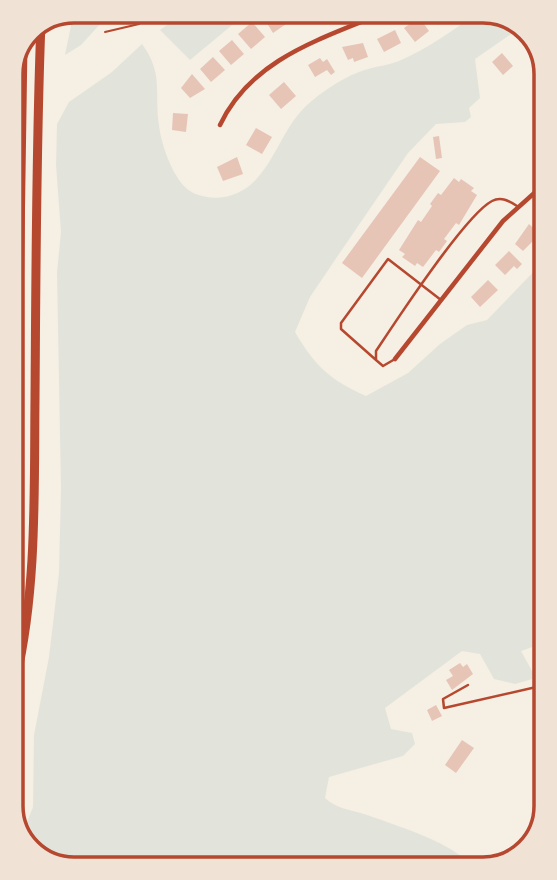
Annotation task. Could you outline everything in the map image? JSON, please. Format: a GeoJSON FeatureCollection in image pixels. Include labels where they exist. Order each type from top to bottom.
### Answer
{"type":"FeatureCollection","features":[{"type":"Feature","properties":{"kind":"highway"},"geometry":{"type":"LineString","coordinates":[[23,629],[31,572],[34,503],[41,35]]}},
{"type":"Feature","properties":{"kind":"street"},"geometry":{"type":"LineString","coordinates":[[220,125],[235,99],[284,57],[320,37],[357,23]]}},
{"type":"Feature","properties":{"kind":"street"},"geometry":{"type":"LineString","coordinates":[[394,359],[517,206],[534,193]]}},
{"type":"Feature","properties":{"kind":"lane"},"geometry":{"type":"LineString","coordinates":[[376,360],[376,351],[421,287],[483,208],[495,199],[506,200],[517,206]]}},
{"type":"Feature","properties":{"kind":"lane"},"geometry":{"type":"LineString","coordinates":[[394,359],[383,366],[341,329],[341,323],[388,259],[441,300]]}},
{"type":"Feature","properties":{"kind":"lane"},"geometry":{"type":"LineString","coordinates":[[468,685],[443,699],[444,708],[534,688]]}},
{"type":"Feature","properties":{"kind":"path"},"geometry":{"type":"LineString","coordinates":[[105,32],[139,23]]}},
{"type":"Feature","properties":{"kind":"shaded area"},"geometry":{"type":"Polygon","coordinates":[[[71,23],[101,23],[81,45],[65,55],[71,23]]]}},
{"type":"Feature","properties":{"kind":"shaded area"},"geometry":{"type":"Polygon","coordinates":[[[170,23],[235,23],[190,60],[160,30],[170,23]]]}},
{"type":"Feature","properties":{"kind":"shaded area"},"geometry":{"type":"Polygon","coordinates":[[[463,23],[500,25],[514,32],[475,59],[480,98],[469,108],[471,117],[465,122],[436,124],[408,153],[310,297],[295,332],[324,371],[366,396],[408,373],[440,344],[467,325],[487,320],[534,271],[534,646],[521,651],[534,679],[515,684],[494,679],[480,654],[462,651],[385,708],[391,729],[412,733],[415,744],[403,756],[329,777],[325,798],[341,807],[429,838],[461,857],[57,855],[35,840],[26,824],[33,807],[34,735],[49,657],[59,573],[61,488],[57,273],[61,232],[56,165],[57,124],[69,102],[112,72],[142,44],[156,74],[160,133],[176,175],[186,188],[196,194],[214,198],[226,197],[245,189],[256,180],[296,118],[326,90],[360,72],[410,56],[463,23]]]}},
{"type":"Feature","properties":{"kind":"building"},"geometry":{"type":"Polygon","coordinates":[[[253,23],[265,37],[251,49],[238,34],[253,23]]]}},
{"type":"Feature","properties":{"kind":"building"},"geometry":{"type":"Polygon","coordinates":[[[267,23],[288,23],[273,33],[267,23]]]}},
{"type":"Feature","properties":{"kind":"building"},"geometry":{"type":"Polygon","coordinates":[[[411,23],[423,23],[429,31],[415,42],[404,28],[411,23]]]}},
{"type":"Feature","properties":{"kind":"building"},"geometry":{"type":"Polygon","coordinates":[[[395,30],[401,43],[384,52],[377,39],[395,30]]]}},
{"type":"Feature","properties":{"kind":"building"},"geometry":{"type":"Polygon","coordinates":[[[232,40],[244,54],[231,65],[219,51],[232,40]]]}},
{"type":"Feature","properties":{"kind":"building"},"geometry":{"type":"Polygon","coordinates":[[[363,43],[368,57],[354,62],[353,58],[348,60],[342,47],[363,43]]]}},
{"type":"Feature","properties":{"kind":"building"},"geometry":{"type":"Polygon","coordinates":[[[502,53],[513,66],[503,75],[492,62],[502,53]]]}},
{"type":"Feature","properties":{"kind":"building"},"geometry":{"type":"Polygon","coordinates":[[[213,57],[225,70],[211,82],[200,69],[213,57]]]}},
{"type":"Feature","properties":{"kind":"building"},"geometry":{"type":"Polygon","coordinates":[[[320,58],[323,62],[327,59],[335,72],[331,75],[327,70],[315,77],[308,65],[320,58]]]}},
{"type":"Feature","properties":{"kind":"building"},"geometry":{"type":"Polygon","coordinates":[[[192,74],[205,89],[190,98],[181,88],[192,74]]]}},
{"type":"Feature","properties":{"kind":"building"},"geometry":{"type":"Polygon","coordinates":[[[284,82],[296,96],[281,109],[269,95],[284,82]]]}},
{"type":"Feature","properties":{"kind":"building"},"geometry":{"type":"Polygon","coordinates":[[[173,113],[188,114],[186,132],[172,130],[173,113]]]}},
{"type":"Feature","properties":{"kind":"building"},"geometry":{"type":"Polygon","coordinates":[[[256,128],[272,137],[262,154],[246,145],[256,128]]]}},
{"type":"Feature","properties":{"kind":"building"},"geometry":{"type":"Polygon","coordinates":[[[439,136],[442,158],[436,159],[433,137],[439,136]]]}},
{"type":"Feature","properties":{"kind":"building"},"geometry":{"type":"Polygon","coordinates":[[[237,157],[243,174],[223,181],[217,167],[237,157]]]}},
{"type":"Feature","properties":{"kind":"building"},"geometry":{"type":"Polygon","coordinates":[[[420,157],[440,171],[362,278],[342,263],[420,157]]]}},
{"type":"Feature","properties":{"kind":"building"},"geometry":{"type":"Polygon","coordinates":[[[454,178],[459,182],[461,179],[474,188],[471,191],[477,195],[459,225],[456,223],[444,239],[447,241],[439,252],[436,250],[423,267],[417,263],[415,266],[402,257],[405,254],[399,250],[418,220],[421,222],[432,206],[430,204],[438,193],[441,195],[454,178]]]}},
{"type":"Feature","properties":{"kind":"building"},"geometry":{"type":"Polygon","coordinates":[[[529,224],[534,229],[534,240],[523,251],[515,244],[529,224]]]}},
{"type":"Feature","properties":{"kind":"building"},"geometry":{"type":"Polygon","coordinates":[[[509,251],[522,264],[517,269],[514,266],[505,275],[495,265],[509,251]]]}},
{"type":"Feature","properties":{"kind":"building"},"geometry":{"type":"Polygon","coordinates":[[[488,280],[498,290],[480,307],[471,297],[488,280]]]}},
{"type":"Feature","properties":{"kind":"building"},"geometry":{"type":"Polygon","coordinates":[[[460,663],[463,667],[467,664],[473,674],[452,690],[446,680],[453,676],[449,670],[460,663]]]}},
{"type":"Feature","properties":{"kind":"building"},"geometry":{"type":"Polygon","coordinates":[[[436,705],[442,716],[432,721],[427,710],[436,705]]]}},
{"type":"Feature","properties":{"kind":"building"},"geometry":{"type":"Polygon","coordinates":[[[462,740],[474,748],[456,773],[445,765],[462,740]]]}}]}
